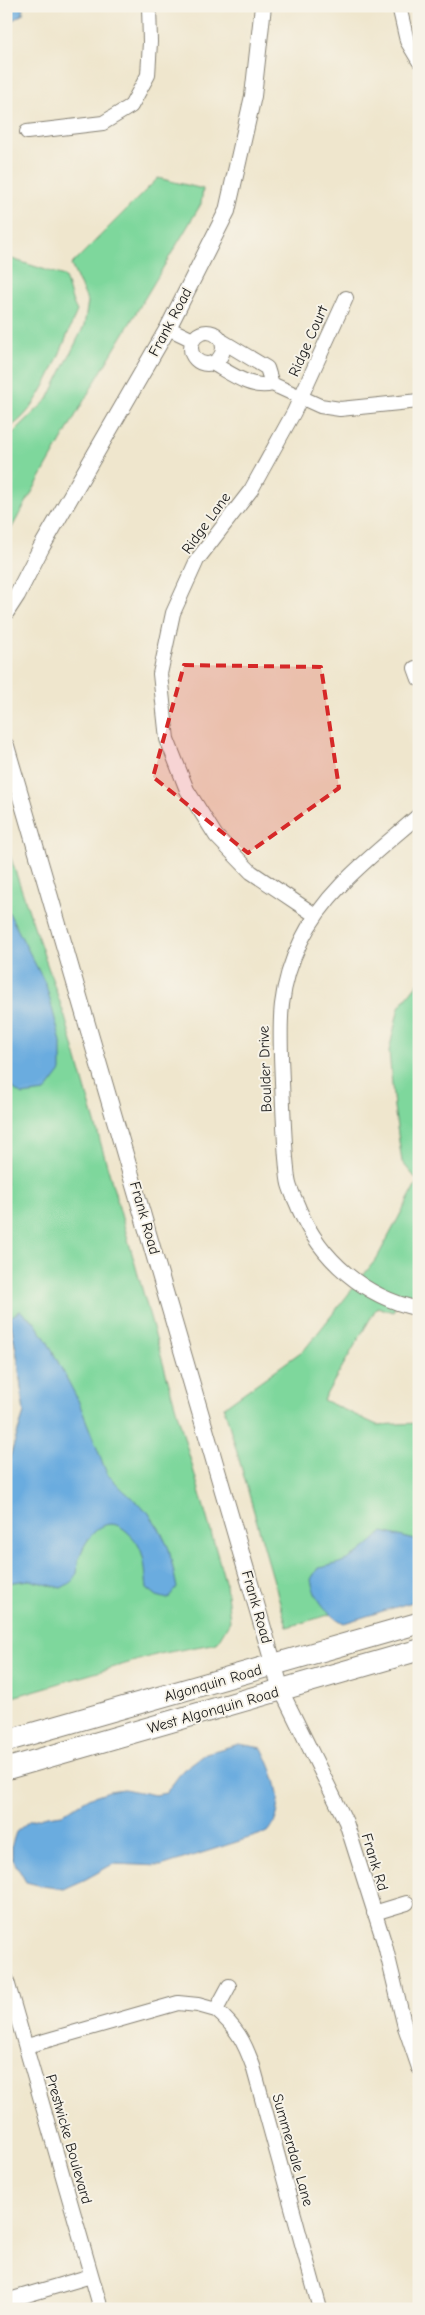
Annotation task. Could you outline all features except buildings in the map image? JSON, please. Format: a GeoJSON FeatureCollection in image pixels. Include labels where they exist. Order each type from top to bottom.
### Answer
{"type":"FeatureCollection","features":[{"type":"Feature","properties":{"kind":"main road","name":"Algonquin Road"},"geometry":{"type":"LineString","coordinates":[[6,1741],[419,1623]]}},
{"type":"Feature","properties":{"kind":"main road","name":"West Algonquin Road"},"geometry":{"type":"LineString","coordinates":[[6,1769],[419,1650]]}},
{"type":"Feature","properties":{"kind":"street"},"geometry":{"type":"LineString","coordinates":[[27,132],[103,123],[131,106],[148,75],[150,42],[149,6]]}},
{"type":"Feature","properties":{"kind":"street","name":"Frank Road"},"geometry":{"type":"LineString","coordinates":[[6,612],[168,328],[227,211],[253,96],[264,16],[263,6]]}},
{"type":"Feature","properties":{"kind":"street"},"geometry":{"type":"LineString","coordinates":[[399,6],[407,41],[419,61]]}},
{"type":"Feature","properties":{"kind":"street","name":"Ridge Court"},"geometry":{"type":"LineString","coordinates":[[300,398],[346,298]]}},
{"type":"Feature","properties":{"kind":"street"},"geometry":{"type":"LineString","coordinates":[[168,328],[193,340]]}},
{"type":"Feature","properties":{"kind":"street"},"geometry":{"type":"LineString","coordinates":[[222,341],[222,355],[212,363],[204,364],[194,358],[191,348],[193,340],[199,334],[210,332],[267,368],[272,384]]}},
{"type":"Feature","properties":{"kind":"street"},"geometry":{"type":"LineString","coordinates":[[212,363],[241,379],[262,387],[272,384],[320,406],[340,409],[419,401]]}},
{"type":"Feature","properties":{"kind":"street","name":"Ridge Lane"},"geometry":{"type":"LineString","coordinates":[[300,398],[251,490],[198,560],[173,613],[160,674],[167,739],[186,790],[216,836],[251,872],[315,916]]}},
{"type":"Feature","properties":{"kind":"street","name":"Frank Road"},"geometry":{"type":"LineString","coordinates":[[6,746],[9,766],[118,1126],[281,1690]]}},
{"type":"Feature","properties":{"kind":"street","name":"Boulder Drive"},"geometry":{"type":"LineString","coordinates":[[419,815],[344,882],[315,916],[300,942],[286,977],[280,1014],[283,1120],[289,1184],[312,1234],[320,1248],[346,1274],[382,1296],[419,1309]]}},
{"type":"Feature","properties":{"kind":"street","name":"Frank Rd"},"geometry":{"type":"LineString","coordinates":[[281,1690],[346,1822],[374,1913],[405,2027],[417,2053],[419,2068]]}},
{"type":"Feature","properties":{"kind":"street"},"geometry":{"type":"LineString","coordinates":[[374,1913],[407,1903]]}},
{"type":"Feature","properties":{"kind":"street","name":"Prestwicke Boulevard"},"geometry":{"type":"LineString","coordinates":[[6,1978],[101,2309]]}},
{"type":"Feature","properties":{"kind":"street"},"geometry":{"type":"LineString","coordinates":[[27,2046],[178,2003],[198,2005],[216,2010],[229,1986]]}},
{"type":"Feature","properties":{"kind":"street","name":"Summerdale Lane"},"geometry":{"type":"LineString","coordinates":[[216,2010],[229,2021],[243,2039],[253,2066],[320,2309]]}},
{"type":"Feature","properties":{"kind":"street"},"geometry":{"type":"LineString","coordinates":[[6,2301],[91,2276]]}},
{"type":"Feature","properties":{"kind":"highlighted area"},"geometry":{"type":"Polygon","coordinates":[[[184,665],[321,667],[339,788],[248,853],[153,777],[184,665]]]}},
{"type":"Feature","properties":{"kind":"green space"},"geometry":{"type":"Polygon","coordinates":[[[158,178],[203,189],[201,204],[90,390],[6,538],[6,436],[13,433],[48,399],[84,326],[88,302],[71,265],[158,178]]]}},
{"type":"Feature","properties":{"kind":"green space"},"geometry":{"type":"Polygon","coordinates":[[[6,257],[64,276],[77,311],[40,394],[18,421],[6,429],[6,257]]]}},
{"type":"Feature","properties":{"kind":"green space"},"geometry":{"type":"Polygon","coordinates":[[[6,844],[65,1017],[226,1585],[230,1621],[217,1643],[159,1654],[6,1699],[6,1469],[24,1413],[18,1361],[10,1317],[6,1313],[6,844]]]}},
{"type":"Feature","properties":{"kind":"green space"},"geometry":{"type":"Polygon","coordinates":[[[419,982],[419,1295],[401,1293],[393,1312],[377,1307],[323,1400],[377,1425],[419,1423],[419,1589],[287,1627],[224,1407],[305,1349],[377,1258],[418,1181],[402,1162],[394,1107],[389,1051],[399,1007],[419,982]]]}},
{"type":"Feature","properties":{"kind":"water"},"geometry":{"type":"Polygon","coordinates":[[[6,6],[23,6],[23,14],[6,24],[6,6]]]}},
{"type":"Feature","properties":{"kind":"water"},"geometry":{"type":"Polygon","coordinates":[[[6,907],[46,985],[61,1042],[61,1071],[45,1092],[22,1095],[6,1083],[6,907]]]}},
{"type":"Feature","properties":{"kind":"water"},"geometry":{"type":"Polygon","coordinates":[[[20,1311],[33,1320],[47,1341],[78,1400],[107,1474],[148,1512],[160,1530],[169,1549],[177,1588],[168,1599],[157,1596],[147,1588],[143,1556],[132,1536],[117,1525],[109,1524],[95,1531],[89,1538],[81,1554],[76,1576],[66,1586],[61,1588],[29,1580],[6,1583],[6,1469],[24,1413],[18,1361],[10,1317],[20,1311]]]}},
{"type":"Feature","properties":{"kind":"water"},"geometry":{"type":"Polygon","coordinates":[[[383,1532],[419,1541],[419,1600],[344,1623],[322,1605],[312,1586],[311,1579],[318,1568],[347,1560],[368,1546],[383,1532]]]}},
{"type":"Feature","properties":{"kind":"water"},"geometry":{"type":"Polygon","coordinates":[[[239,1744],[262,1748],[275,1779],[278,1812],[268,1832],[161,1866],[113,1864],[64,1889],[26,1882],[12,1858],[12,1844],[16,1832],[29,1821],[62,1814],[91,1797],[109,1791],[124,1789],[155,1795],[166,1793],[183,1770],[206,1753],[239,1744]]]}}]}
